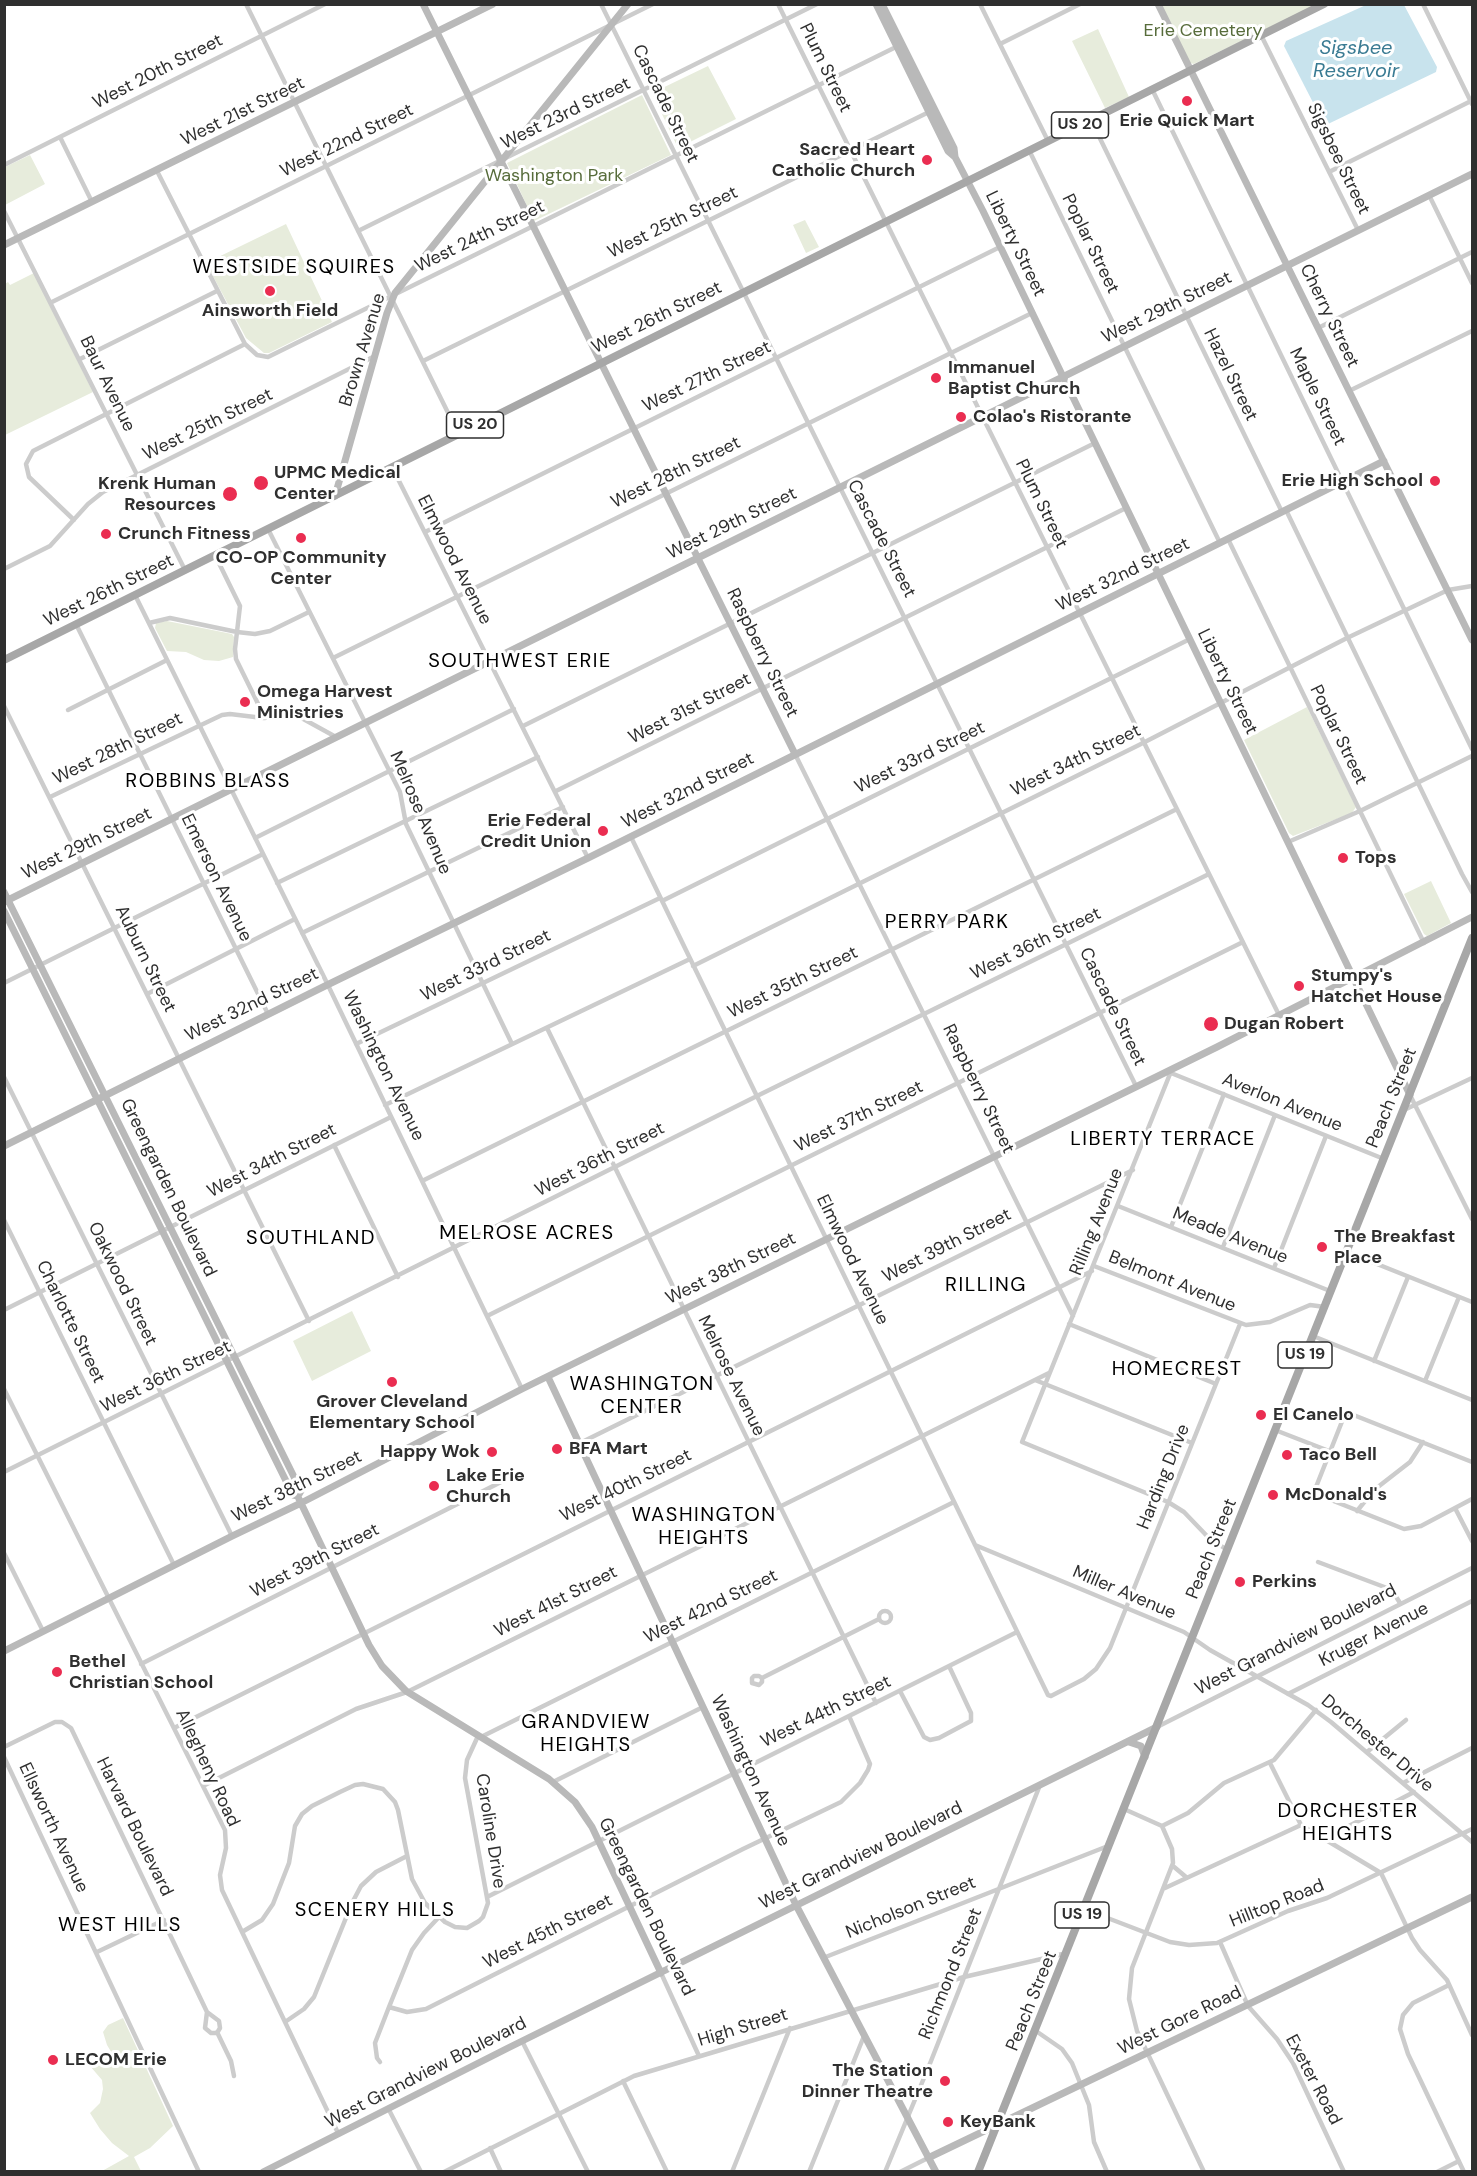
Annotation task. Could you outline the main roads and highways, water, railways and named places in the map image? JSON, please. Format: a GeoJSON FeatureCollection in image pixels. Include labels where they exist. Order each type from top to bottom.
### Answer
{"type":"FeatureCollection","features":[{"type":"Feature","properties":{"kind":"main road","name":"West 26th Street"},"geometry":{"type":"LineString","coordinates":[[4,660],[1324,4]]}},
{"type":"Feature","properties":{"kind":"main road","name":"Peach Street"},"geometry":{"type":"LineString","coordinates":[[978,2172],[1472,944]]}},
{"type":"Feature","properties":{"kind":"water","name":"Sigsbee Reservoir"},"geometry":{"type":"Polygon","coordinates":[[[1366,5],[1404,5],[1437,67],[1436,72],[1328,124],[1323,122],[1284,46],[1286,41],[1366,5]]]}},
{"type":"Feature","properties":{"kind":"place","name":"Erie Quick Mart"},"geometry":{"type":"Point","coordinates":[1187,101]}},
{"type":"Feature","properties":{"kind":"place","name":"Sacred Heart Catholic Church"},"geometry":{"type":"Point","coordinates":[927,160]}},
{"type":"Feature","properties":{"kind":"place","name":"Ainsworth Field"},"geometry":{"type":"Point","coordinates":[270,291]}},
{"type":"Feature","properties":{"kind":"place","name":"Immanuel Baptist Church"},"geometry":{"type":"Point","coordinates":[936,378]}},
{"type":"Feature","properties":{"kind":"place","name":"Colao's Ristorante"},"geometry":{"type":"Point","coordinates":[961,417]}},
{"type":"Feature","properties":{"kind":"place","name":"Erie High School"},"geometry":{"type":"Point","coordinates":[1435,481]}},
{"type":"Feature","properties":{"kind":"place","name":"UPMC Medical Center"},"geometry":{"type":"Point","coordinates":[261,483]}},
{"type":"Feature","properties":{"kind":"place","name":"Krenk Human Resources"},"geometry":{"type":"Point","coordinates":[230,494]}},
{"type":"Feature","properties":{"kind":"place","name":"Crunch Fitness"},"geometry":{"type":"Point","coordinates":[106,534]}},
{"type":"Feature","properties":{"kind":"place","name":"CO-OP Community Center"},"geometry":{"type":"Point","coordinates":[301,538]}},
{"type":"Feature","properties":{"kind":"place","name":"Omega Harvest Ministries"},"geometry":{"type":"Point","coordinates":[245,702]}},
{"type":"Feature","properties":{"kind":"place","name":"Erie Federal Credit Union"},"geometry":{"type":"Point","coordinates":[603,831]}},
{"type":"Feature","properties":{"kind":"place","name":"Tops"},"geometry":{"type":"Point","coordinates":[1343,858]}},
{"type":"Feature","properties":{"kind":"place","name":"Stumpy's Hatchet House"},"geometry":{"type":"Point","coordinates":[1299,986]}},
{"type":"Feature","properties":{"kind":"place","name":"Dugan Robert"},"geometry":{"type":"Point","coordinates":[1211,1024]}},
{"type":"Feature","properties":{"kind":"place","name":"The Breakfast Place"},"geometry":{"type":"Point","coordinates":[1322,1247]}},
{"type":"Feature","properties":{"kind":"place","name":"Grover Cleveland Elementary School"},"geometry":{"type":"Point","coordinates":[392,1382]}},
{"type":"Feature","properties":{"kind":"place","name":"El Canelo"},"geometry":{"type":"Point","coordinates":[1261,1415]}},
{"type":"Feature","properties":{"kind":"place","name":"BFA Mart"},"geometry":{"type":"Point","coordinates":[557,1449]}},
{"type":"Feature","properties":{"kind":"place","name":"Happy Wok"},"geometry":{"type":"Point","coordinates":[492,1452]}},
{"type":"Feature","properties":{"kind":"place","name":"Taco Bell"},"geometry":{"type":"Point","coordinates":[1287,1455]}},
{"type":"Feature","properties":{"kind":"place","name":"Lake Erie Church"},"geometry":{"type":"Point","coordinates":[434,1486]}},
{"type":"Feature","properties":{"kind":"place","name":"McDonald's"},"geometry":{"type":"Point","coordinates":[1273,1495]}},
{"type":"Feature","properties":{"kind":"place","name":"Perkins"},"geometry":{"type":"Point","coordinates":[1240,1582]}},
{"type":"Feature","properties":{"kind":"place","name":"Bethel Christian School"},"geometry":{"type":"Point","coordinates":[57,1672]}},
{"type":"Feature","properties":{"kind":"place","name":"LECOM Erie"},"geometry":{"type":"Point","coordinates":[53,2060]}},
{"type":"Feature","properties":{"kind":"place","name":"The Station Dinner Theatre"},"geometry":{"type":"Point","coordinates":[945,2081]}},
{"type":"Feature","properties":{"kind":"place","name":"KeyBank"},"geometry":{"type":"Point","coordinates":[948,2122]}},
{"type":"Feature","properties":{"kind":"district","name":"WESTSIDE SQUIRES"},"geometry":{"type":"Point","coordinates":[294,268]}},
{"type":"Feature","properties":{"kind":"district","name":"SOUTHWEST ERIE"},"geometry":{"type":"Point","coordinates":[520,662]}},
{"type":"Feature","properties":{"kind":"district","name":"ROBBINS BLASS"},"geometry":{"type":"Point","coordinates":[208,782]}},
{"type":"Feature","properties":{"kind":"district","name":"PERRY PARK"},"geometry":{"type":"Point","coordinates":[947,923]}},
{"type":"Feature","properties":{"kind":"district","name":"LIBERTY TERRACE"},"geometry":{"type":"Point","coordinates":[1163,1140]}},
{"type":"Feature","properties":{"kind":"district","name":"MELROSE ACRES"},"geometry":{"type":"Point","coordinates":[527,1234]}},
{"type":"Feature","properties":{"kind":"district","name":"SOUTHLAND"},"geometry":{"type":"Point","coordinates":[311,1239]}},
{"type":"Feature","properties":{"kind":"district","name":"RILLING"},"geometry":{"type":"Point","coordinates":[986,1286]}},
{"type":"Feature","properties":{"kind":"district","name":"HOMECREST"},"geometry":{"type":"Point","coordinates":[1177,1370]}},
{"type":"Feature","properties":{"kind":"district","name":"WASHINGTON CENTER"},"geometry":{"type":"Point","coordinates":[642,1396]}},
{"type":"Feature","properties":{"kind":"district","name":"WASHINGTON HEIGHTS"},"geometry":{"type":"Point","coordinates":[704,1528]}},
{"type":"Feature","properties":{"kind":"district","name":"GRANDVIEW HEIGHTS"},"geometry":{"type":"Point","coordinates":[586,1734]}},
{"type":"Feature","properties":{"kind":"district","name":"DORCHESTER HEIGHTS"},"geometry":{"type":"Point","coordinates":[1348,1824]}},
{"type":"Feature","properties":{"kind":"district","name":"SCENERY HILLS"},"geometry":{"type":"Point","coordinates":[375,1911]}},
{"type":"Feature","properties":{"kind":"district","name":"WEST HILLS"},"geometry":{"type":"Point","coordinates":[120,1926]}},
{"type":"Feature","properties":{"kind":"park label","name":"Erie Cemetery"},"geometry":{"type":"Point","coordinates":[1203,31]}},
{"type":"Feature","properties":{"kind":"park label","name":"Washington Park"},"geometry":{"type":"Point","coordinates":[554,176]}}]}
